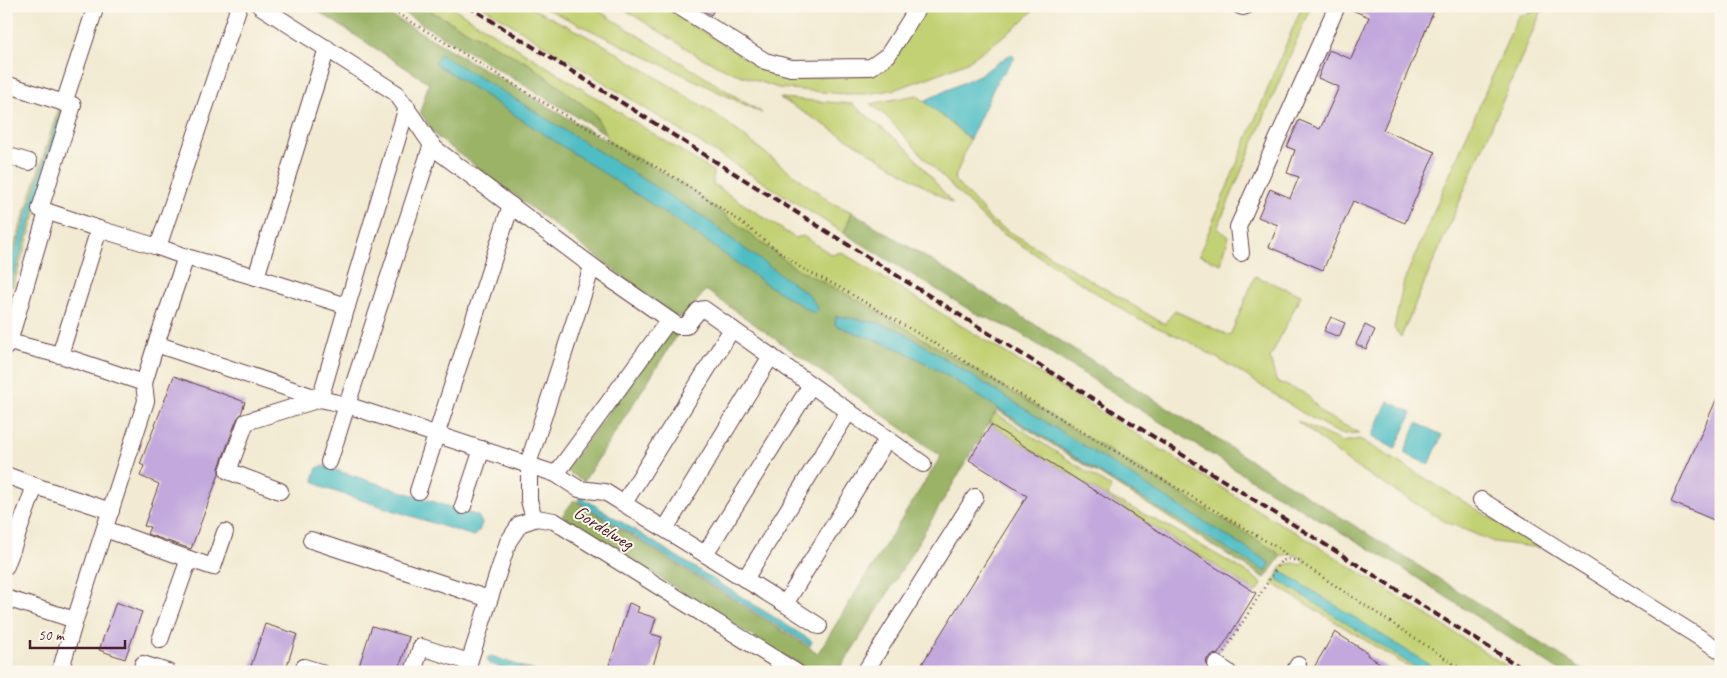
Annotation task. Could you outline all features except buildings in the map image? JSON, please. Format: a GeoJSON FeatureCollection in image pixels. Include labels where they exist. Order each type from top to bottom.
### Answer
{"type":"FeatureCollection","features":[{"type":"Feature","properties":{"kind":"street"},"geometry":{"type":"LineString","coordinates":[[64,103],[96,6]]}},
{"type":"Feature","properties":{"kind":"street"},"geometry":{"type":"LineString","coordinates":[[158,248],[239,6]]}},
{"type":"Feature","properties":{"kind":"street"},"geometry":{"type":"LineString","coordinates":[[260,6],[396,93],[434,148],[596,269],[678,326],[686,326],[698,310],[704,309],[923,464]]}},
{"type":"Feature","properties":{"kind":"street"},"geometry":{"type":"LineString","coordinates":[[678,6],[765,61],[791,68],[871,67],[888,55],[919,6]]}},
{"type":"Feature","properties":{"kind":"street"},"geometry":{"type":"LineString","coordinates":[[1240,6],[1244,8],[1246,6]]}},
{"type":"Feature","properties":{"kind":"street"},"geometry":{"type":"LineString","coordinates":[[1241,253],[1238,227],[1337,6]]}},
{"type":"Feature","properties":{"kind":"street"},"geometry":{"type":"LineString","coordinates":[[256,277],[326,48]]}},
{"type":"Feature","properties":{"kind":"street"},"geometry":{"type":"LineString","coordinates":[[6,84],[72,105],[40,209],[186,257],[347,306]]}},
{"type":"Feature","properties":{"kind":"street"},"geometry":{"type":"LineString","coordinates":[[320,399],[407,108]]}},
{"type":"Feature","properties":{"kind":"street"},"geometry":{"type":"LineString","coordinates":[[329,462],[432,144]]}},
{"type":"Feature","properties":{"kind":"street"},"geometry":{"type":"LineString","coordinates":[[6,155],[29,162]]}},
{"type":"Feature","properties":{"kind":"street"},"geometry":{"type":"LineString","coordinates":[[418,491],[511,205]]}},
{"type":"Feature","properties":{"kind":"street"},"geometry":{"type":"LineString","coordinates":[[47,212],[7,344],[60,355],[144,382]]}},
{"type":"Feature","properties":{"kind":"street"},"geometry":{"type":"LineString","coordinates":[[60,355],[99,229]]}},
{"type":"Feature","properties":{"kind":"street"},"geometry":{"type":"LineString","coordinates":[[60,672],[146,401],[144,382],[186,257]]}},
{"type":"Feature","properties":{"kind":"street"},"geometry":{"type":"LineString","coordinates":[[413,672],[421,647],[467,667],[508,542],[520,524],[534,520],[529,500],[529,461],[590,273],[596,269]]}},
{"type":"Feature","properties":{"kind":"street"},"geometry":{"type":"LineString","coordinates":[[556,474],[670,320]]}},
{"type":"Feature","properties":{"kind":"street"},"geometry":{"type":"LineString","coordinates":[[624,503],[732,329]]}},
{"type":"Feature","properties":{"kind":"street"},"geometry":{"type":"LineString","coordinates":[[156,344],[320,399],[347,405],[556,474],[579,490],[605,492],[819,626]]}},
{"type":"Feature","properties":{"kind":"street"},"geometry":{"type":"LineString","coordinates":[[665,529],[771,356]]}},
{"type":"Feature","properties":{"kind":"street"},"geometry":{"type":"LineString","coordinates":[[705,554],[811,385]]}},
{"type":"Feature","properties":{"kind":"street"},"geometry":{"type":"LineString","coordinates":[[280,491],[228,471],[246,422],[320,399]]}},
{"type":"Feature","properties":{"kind":"street"},"geometry":{"type":"LineString","coordinates":[[745,579],[849,412]]}},
{"type":"Feature","properties":{"kind":"street"},"geometry":{"type":"LineString","coordinates":[[785,604],[887,438]]}},
{"type":"Feature","properties":{"kind":"street"},"geometry":{"type":"LineString","coordinates":[[463,506],[482,449]]}},
{"type":"Feature","properties":{"kind":"street"},"geometry":{"type":"LineString","coordinates":[[6,475],[111,511]]}},
{"type":"Feature","properties":{"kind":"street"},"geometry":{"type":"LineString","coordinates":[[6,566],[35,486]]}},
{"type":"Feature","properties":{"kind":"street"},"geometry":{"type":"LineString","coordinates":[[864,672],[975,497]]}},
{"type":"Feature","properties":{"kind":"street"},"geometry":{"type":"LineString","coordinates":[[1481,500],[1721,651]]}},
{"type":"Feature","properties":{"kind":"street","name":"Gordelweg"},"geometry":{"type":"LineString","coordinates":[[534,520],[537,518],[554,520],[796,672]]}},
{"type":"Feature","properties":{"kind":"street"},"geometry":{"type":"LineString","coordinates":[[104,530],[213,567],[225,532]]}},
{"type":"Feature","properties":{"kind":"street"},"geometry":{"type":"LineString","coordinates":[[311,540],[489,599]]}},
{"type":"Feature","properties":{"kind":"street"},"geometry":{"type":"LineString","coordinates":[[160,640],[189,559]]}},
{"type":"Feature","properties":{"kind":"street"},"geometry":{"type":"LineString","coordinates":[[6,598],[75,620]]}},
{"type":"Feature","properties":{"kind":"street"},"geometry":{"type":"LineString","coordinates":[[141,672],[144,664],[168,672]]}},
{"type":"Feature","properties":{"kind":"street"},"geometry":{"type":"LineString","coordinates":[[304,667],[320,672]]}},
{"type":"Feature","properties":{"kind":"path"},"geometry":{"type":"LineString","coordinates":[[385,6],[566,116],[679,180],[738,220],[800,268],[839,287],[916,332],[1273,545],[1281,550],[1288,559]]}},
{"type":"Feature","properties":{"kind":"path"},"geometry":{"type":"LineString","coordinates":[[1222,668],[1281,561],[1288,559],[1298,561],[1466,672]]}},
{"type":"Feature","properties":{"kind":"green space"},"geometry":{"type":"Polygon","coordinates":[[[310,6],[375,6],[690,189],[794,267],[867,305],[1277,552],[1280,557],[1265,578],[997,410],[880,606],[838,672],[809,672],[562,516],[574,500],[818,653],[941,456],[706,290],[683,318],[674,315],[437,137],[420,112],[429,83],[310,6]]]}},
{"type":"Feature","properties":{"kind":"green space"},"geometry":{"type":"Polygon","coordinates":[[[392,6],[421,6],[529,64],[594,113],[606,134],[392,6]]]}},
{"type":"Feature","properties":{"kind":"green space"},"geometry":{"type":"Polygon","coordinates":[[[421,6],[450,6],[713,171],[713,184],[795,238],[803,236],[832,255],[841,252],[1312,542],[1516,672],[1417,672],[1272,583],[1283,565],[1293,563],[1302,565],[1304,559],[1290,553],[1280,557],[1277,552],[867,305],[794,267],[690,189],[611,144],[594,113],[529,64],[421,6]]]}},
{"type":"Feature","properties":{"kind":"green space"},"geometry":{"type":"Polygon","coordinates":[[[482,6],[528,6],[606,46],[717,115],[832,203],[852,212],[844,233],[482,6]]]}},
{"type":"Feature","properties":{"kind":"green space"},"geometry":{"type":"Polygon","coordinates":[[[541,6],[591,6],[762,113],[541,6]]]}},
{"type":"Feature","properties":{"kind":"green space"},"geometry":{"type":"Polygon","coordinates":[[[619,6],[663,6],[750,61],[773,71],[818,77],[872,73],[925,6],[1038,6],[1015,28],[967,62],[893,90],[867,94],[844,94],[778,88],[734,73],[700,57],[619,6]]]}},
{"type":"Feature","properties":{"kind":"green space"},"geometry":{"type":"Polygon","coordinates":[[[1302,6],[1311,6],[1217,229],[1229,236],[1221,264],[1199,255],[1302,6]]]}},
{"type":"Feature","properties":{"kind":"green space"},"geometry":{"type":"Polygon","coordinates":[[[1542,10],[1401,337],[1394,328],[1404,281],[1518,16],[1542,10]]]}},
{"type":"Feature","properties":{"kind":"green space"},"geometry":{"type":"Polygon","coordinates":[[[917,95],[970,139],[954,180],[990,220],[1164,324],[1175,311],[1230,336],[1255,276],[1301,295],[1270,358],[1276,381],[1306,394],[1323,414],[1359,433],[1340,434],[1301,412],[1239,371],[1186,340],[1136,318],[991,226],[886,116],[870,104],[917,95]]]}},
{"type":"Feature","properties":{"kind":"green space"},"geometry":{"type":"Polygon","coordinates":[[[780,98],[852,104],[908,149],[953,204],[889,164],[780,98]]]}},
{"type":"Feature","properties":{"kind":"green space"},"geometry":{"type":"Polygon","coordinates":[[[60,104],[70,108],[13,287],[6,284],[6,271],[60,104]]]}},
{"type":"Feature","properties":{"kind":"green space"},"geometry":{"type":"Polygon","coordinates":[[[852,212],[1018,314],[1587,672],[1561,672],[1399,566],[1255,482],[1013,329],[975,313],[844,233],[852,212]]]}},
{"type":"Feature","properties":{"kind":"green space"},"geometry":{"type":"Polygon","coordinates":[[[672,328],[679,332],[584,481],[565,470],[672,328]]]}},
{"type":"Feature","properties":{"kind":"green space"},"geometry":{"type":"Polygon","coordinates":[[[995,413],[1111,487],[1108,496],[1175,530],[1251,575],[1262,584],[1257,592],[989,423],[995,413]]]}},
{"type":"Feature","properties":{"kind":"green space"},"geometry":{"type":"Polygon","coordinates":[[[1297,421],[1342,442],[1360,439],[1541,548],[1494,542],[1446,522],[1351,464],[1297,421]]]}},
{"type":"Feature","properties":{"kind":"water"},"geometry":{"type":"Polygon","coordinates":[[[440,54],[702,216],[809,295],[818,308],[815,314],[766,284],[688,228],[435,63],[440,54]]]}},
{"type":"Feature","properties":{"kind":"water"},"geometry":{"type":"Polygon","coordinates":[[[1011,54],[1015,58],[997,81],[970,139],[924,101],[981,74],[1011,54]]]}},
{"type":"Feature","properties":{"kind":"water"},"geometry":{"type":"Polygon","coordinates":[[[62,107],[67,108],[11,285],[6,283],[6,278],[62,107]]]}},
{"type":"Feature","properties":{"kind":"water"},"geometry":{"type":"Polygon","coordinates":[[[836,316],[875,322],[901,331],[1270,563],[1266,572],[1110,479],[944,374],[904,351],[835,325],[836,316]]]}},
{"type":"Feature","properties":{"kind":"water"},"geometry":{"type":"Polygon","coordinates":[[[1388,401],[1412,413],[1395,449],[1372,436],[1388,401]]]}},
{"type":"Feature","properties":{"kind":"water"},"geometry":{"type":"Polygon","coordinates":[[[1417,423],[1442,435],[1429,465],[1404,453],[1417,423]]]}},
{"type":"Feature","properties":{"kind":"water"},"geometry":{"type":"Polygon","coordinates":[[[323,466],[478,516],[482,523],[479,531],[474,536],[324,488],[314,481],[317,468],[323,466]]]}},
{"type":"Feature","properties":{"kind":"water"},"geometry":{"type":"Polygon","coordinates":[[[580,496],[812,641],[810,646],[578,501],[580,496]]]}},
{"type":"Feature","properties":{"kind":"water"},"geometry":{"type":"Polygon","coordinates":[[[1281,571],[1441,672],[1423,672],[1277,579],[1281,571]]]}},
{"type":"Feature","properties":{"kind":"water"},"geometry":{"type":"Polygon","coordinates":[[[491,656],[537,672],[515,672],[488,663],[487,658],[491,656]]]}},
{"type":"Feature","properties":{"kind":"railway"},"geometry":{"type":"LineString","coordinates":[[468,6],[1528,672]]}}]}
